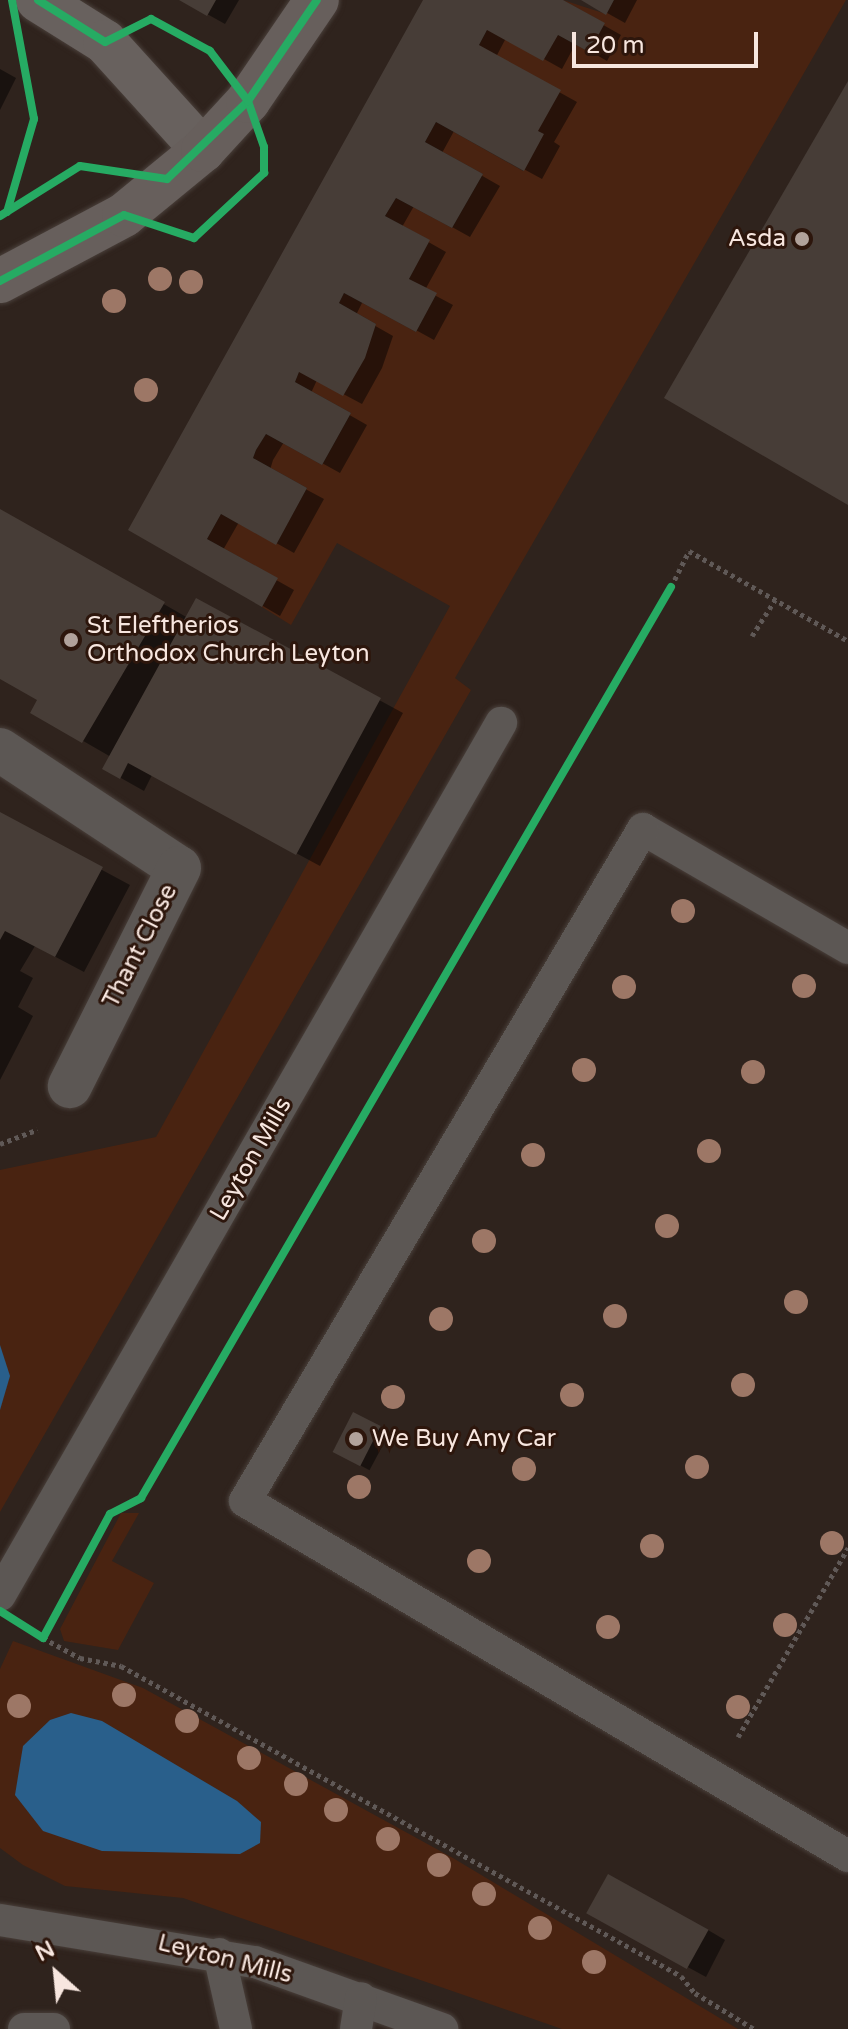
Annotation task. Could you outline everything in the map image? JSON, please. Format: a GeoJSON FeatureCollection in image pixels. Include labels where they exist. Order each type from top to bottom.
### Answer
{"type":"FeatureCollection","features":[{"type":"Feature","properties":{"kind":"main road"},"geometry":{"type":"LineString","coordinates":[[0,281],[124,215],[203,150],[248,101],[317,0]]}},
{"type":"Feature","properties":{"kind":"street"},"geometry":{"type":"LineString","coordinates":[[38,0],[105,42],[203,150]]}},
{"type":"Feature","properties":{"kind":"street","name":"Thant Close"},"geometry":{"type":"LineString","coordinates":[[0,750],[179,868],[70,1086]]}},
{"type":"Feature","properties":{"kind":"lane","name":"Leyton Mills"},"geometry":{"type":"LineString","coordinates":[[0,1595],[501,723]]}},
{"type":"Feature","properties":{"kind":"lane"},"geometry":{"type":"LineString","coordinates":[[848,948],[643,829],[245,1501],[848,1856]]}},
{"type":"Feature","properties":{"kind":"lane","name":"Leyton Mills"},"geometry":{"type":"LineString","coordinates":[[0,1920],[219,1954],[359,2013],[442,2029]]}},
{"type":"Feature","properties":{"kind":"lane"},"geometry":{"type":"LineString","coordinates":[[219,1954],[236,2029]]}},
{"type":"Feature","properties":{"kind":"lane"},"geometry":{"type":"LineString","coordinates":[[24,2029],[54,2029]]}},
{"type":"Feature","properties":{"kind":"path"},"geometry":{"type":"LineString","coordinates":[[664,600],[689,551],[848,641]]}},
{"type":"Feature","properties":{"kind":"path"},"geometry":{"type":"LineString","coordinates":[[752,636],[775,600]]}},
{"type":"Feature","properties":{"kind":"path"},"geometry":{"type":"LineString","coordinates":[[735,1742],[848,1548]]}},
{"type":"Feature","properties":{"kind":"path"},"geometry":{"type":"LineString","coordinates":[[43,1638],[50,1625]]}},
{"type":"Feature","properties":{"kind":"path"},"geometry":{"type":"LineString","coordinates":[[32,1629],[43,1638],[135,1674],[681,1976],[695,1993],[754,2029]]}},
{"type":"Feature","properties":{"kind":"shaded area"},"geometry":{"type":"Polygon","coordinates":[[[563,0],[606,14],[614,0],[846,0],[455,678],[471,690],[0,1512],[0,1170],[156,1137],[450,606],[337,543],[291,625],[262,607],[277,578],[207,539],[221,514],[276,544],[307,488],[253,458],[256,450],[266,434],[322,465],[351,413],[295,382],[299,372],[360,355],[376,324],[339,303],[344,293],[416,332],[436,294],[409,279],[429,240],[385,216],[396,198],[452,228],[483,174],[425,142],[436,122],[523,171],[538,131],[479,45],[487,30],[558,35],[589,52],[604,23],[563,0]]]}},
{"type":"Feature","properties":{"kind":"shaded area"},"geometry":{"type":"Polygon","coordinates":[[[121,1513],[139,1513],[112,1561],[154,1583],[118,1650],[64,1641],[60,1629],[121,1513]]]}},
{"type":"Feature","properties":{"kind":"shaded area"},"geometry":{"type":"Polygon","coordinates":[[[13,1641],[143,1688],[453,1858],[738,2029],[562,2029],[183,1898],[65,1886],[23,1865],[0,1848],[0,1669],[13,1641]]]}},
{"type":"Feature","properties":{"kind":"water"},"geometry":{"type":"Polygon","coordinates":[[[0,1345],[10,1376],[0,1410],[0,1345]]]}},
{"type":"Feature","properties":{"kind":"water"},"geometry":{"type":"Polygon","coordinates":[[[71,1713],[102,1721],[237,1801],[261,1822],[260,1843],[240,1854],[102,1851],[43,1831],[15,1795],[23,1746],[50,1720],[71,1713]]]}},
{"type":"Feature","properties":{"kind":"building"},"geometry":{"type":"Polygon","coordinates":[[[179,0],[216,0],[207,16],[179,0]]]}},
{"type":"Feature","properties":{"kind":"building"},"geometry":{"type":"Polygon","coordinates":[[[423,0],[563,0],[605,23],[589,52],[558,35],[543,61],[487,30],[479,45],[561,90],[538,131],[544,134],[524,171],[436,122],[425,142],[483,174],[452,228],[396,198],[385,216],[430,240],[409,279],[437,293],[416,332],[344,293],[339,303],[376,324],[365,358],[343,396],[299,372],[295,382],[351,413],[322,465],[266,434],[256,450],[253,458],[307,488],[276,545],[221,514],[207,539],[278,578],[262,607],[128,530],[423,0]]]}},
{"type":"Feature","properties":{"kind":"building"},"geometry":{"type":"Polygon","coordinates":[[[581,0],[614,0],[606,15],[581,0]]]}},
{"type":"Feature","properties":{"kind":"building","name":"Asda"},"geometry":{"type":"Polygon","coordinates":[[[848,81],[848,505],[664,398],[848,81]]]}},
{"type":"Feature","properties":{"kind":"building","name":"St Eleftherios Orthodox Church Leyton"},"geometry":{"type":"Polygon","coordinates":[[[0,509],[165,602],[82,743],[30,713],[37,700],[0,679],[0,509]]]}},
{"type":"Feature","properties":{"kind":"building"},"geometry":{"type":"Polygon","coordinates":[[[196,598],[381,698],[296,855],[128,763],[120,779],[102,769],[196,598]]]}},
{"type":"Feature","properties":{"kind":"building"},"geometry":{"type":"Polygon","coordinates":[[[0,812],[103,867],[55,957],[5,931],[0,940],[0,812]]]}},
{"type":"Feature","properties":{"kind":"building","name":"We Buy Any Car"},"geometry":{"type":"Polygon","coordinates":[[[353,1412],[381,1426],[360,1466],[333,1452],[353,1412]]]}},
{"type":"Feature","properties":{"kind":"building"},"geometry":{"type":"Polygon","coordinates":[[[608,1874],[709,1930],[687,1969],[586,1913],[608,1874]]]}},
{"type":"Feature","properties":{"kind":"cycle path"},"geometry":{"type":"LineString","coordinates":[[7,212],[34,119],[12,0]]}},
{"type":"Feature","properties":{"kind":"cycle path"},"geometry":{"type":"LineString","coordinates":[[0,281],[124,215],[194,238],[264,173],[264,147],[248,101],[210,51],[151,19],[105,42],[38,0]]}},
{"type":"Feature","properties":{"kind":"cycle path"},"geometry":{"type":"LineString","coordinates":[[0,216],[80,166],[167,179],[248,101],[317,0]]}},
{"type":"Feature","properties":{"kind":"cycle path"},"geometry":{"type":"LineString","coordinates":[[0,1611],[43,1638],[110,1514],[141,1498],[671,587]]}},
{"type":"Feature","properties":{"kind":"place","name":"Asda"},"geometry":{"type":"Point","coordinates":[802,239]}},
{"type":"Feature","properties":{"kind":"place","name":"St Eleftherios Orthodox Church Leyton"},"geometry":{"type":"Point","coordinates":[71,640]}},
{"type":"Feature","properties":{"kind":"place","name":"We Buy Any Car"},"geometry":{"type":"Point","coordinates":[356,1439]}}]}
